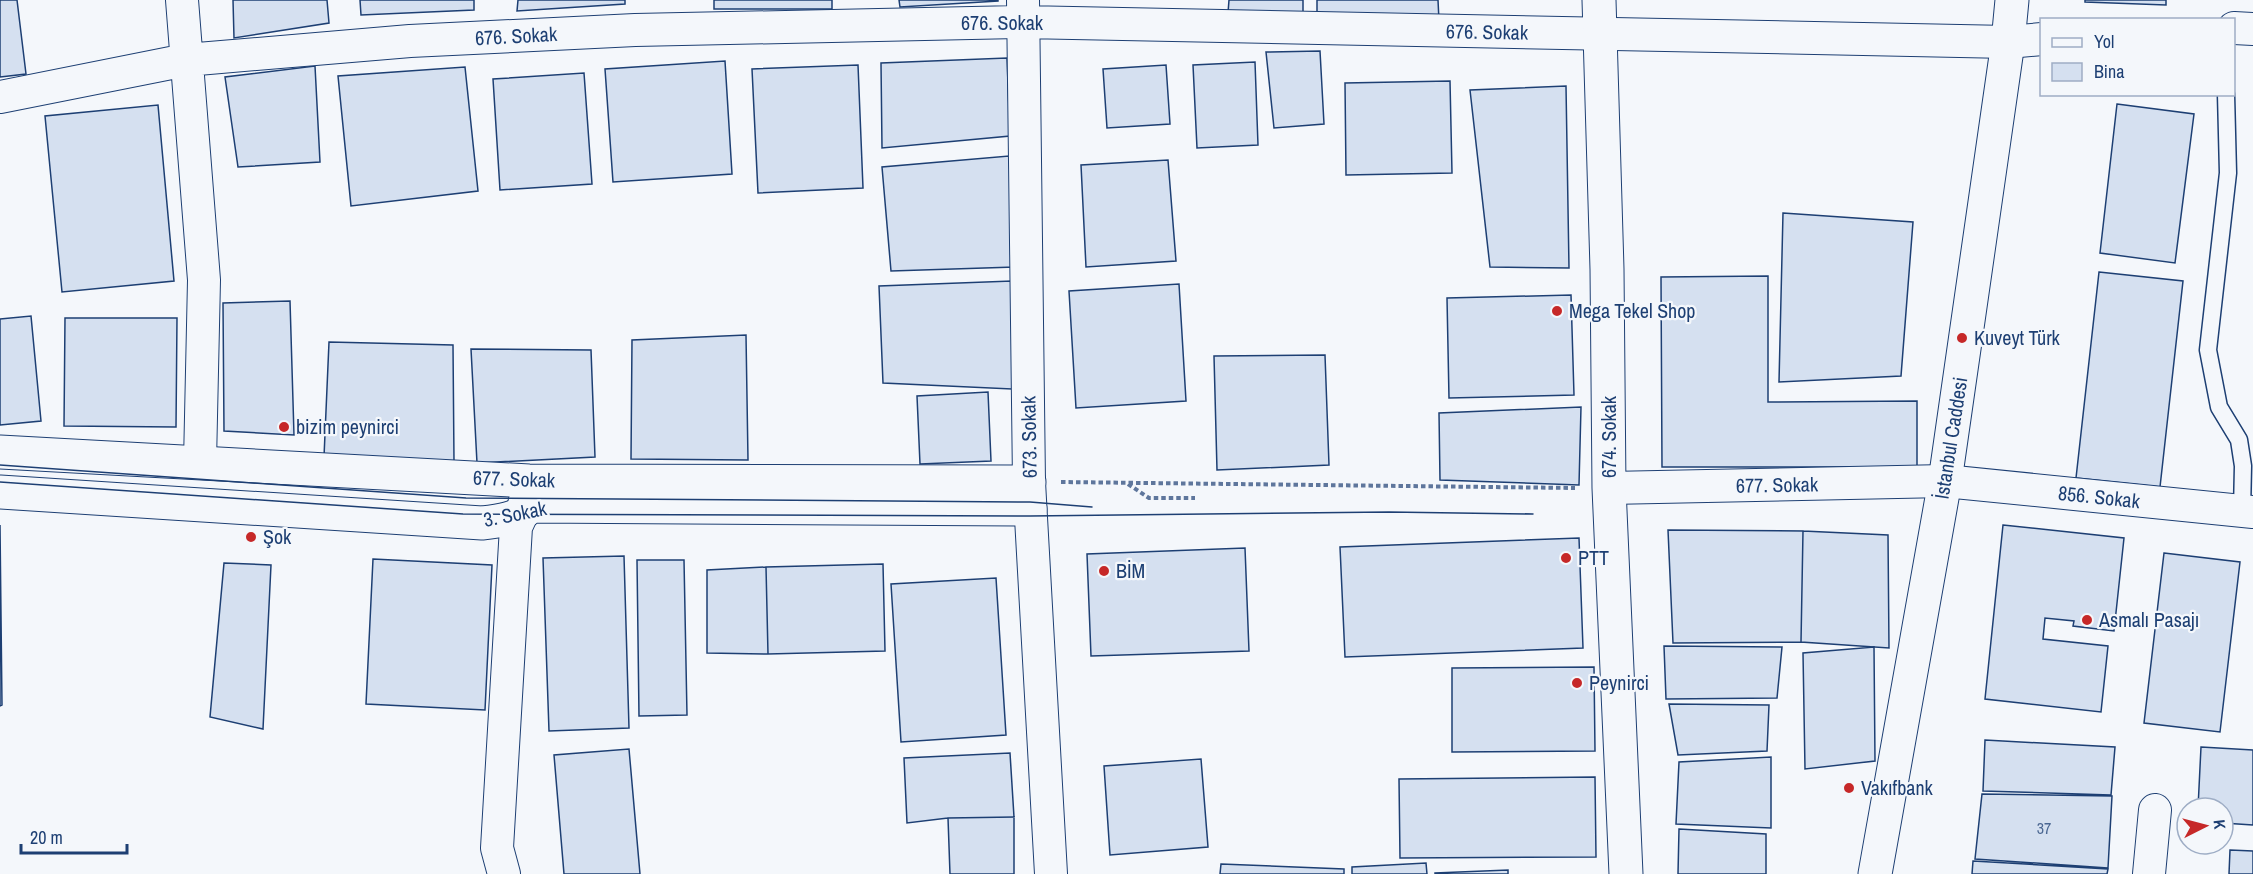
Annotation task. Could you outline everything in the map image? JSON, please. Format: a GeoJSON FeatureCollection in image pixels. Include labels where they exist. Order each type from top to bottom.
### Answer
{"type":"FeatureCollection","features":[{"type":"Feature","properties":{"kind":"street"},"geometry":{"type":"LineString","coordinates":[[182,0],[204,280],[200,462]]}},
{"type":"Feature","properties":{"kind":"street","name":"674. Sokak"},"geometry":{"type":"LineString","coordinates":[[1599,0],[1608,269],[1609,488],[1626,874]]}},
{"type":"Feature","properties":{"kind":"street","name":"İstanbul Caddesi"},"geometry":{"type":"LineString","coordinates":[[1875,874],[1945,481],[2008,42],[2012,0]]}},
{"type":"Feature","properties":{"kind":"street","name":"676. Sokak"},"geometry":{"type":"LineString","coordinates":[[0,98],[186,60],[410,41],[1023,11],[1599,35],[2008,42],[2040,39]]}},
{"type":"Feature","properties":{"kind":"street","name":"673. Sokak"},"geometry":{"type":"LineString","coordinates":[[1023,11],[1030,496],[1051,874]]}},
{"type":"Feature","properties":{"kind":"street"},"geometry":{"type":"LineString","coordinates":[[2235,28],[2253,30]]}},
{"type":"Feature","properties":{"kind":"street","name":"677. Sokak"},"geometry":{"type":"LineString","coordinates":[[0,452],[529,481],[1030,496]]}},
{"type":"Feature","properties":{"kind":"street"},"geometry":{"type":"LineString","coordinates":[[504,874],[497,848],[516,527],[522,514],[529,481]]}},
{"type":"Feature","properties":{"kind":"street","name":"677. Sokak"},"geometry":{"type":"LineString","coordinates":[[1609,488],[1945,481]]}},
{"type":"Feature","properties":{"kind":"street","name":"856. Sokak"},"geometry":{"type":"LineString","coordinates":[[1945,481],[2247,512]]}},
{"type":"Feature","properties":{"kind":"street","name":"3. Sokak"},"geometry":{"type":"LineString","coordinates":[[0,492],[482,522],[507,520],[522,514],[531,506],[1030,496]]}},
{"type":"Feature","properties":{"kind":"street"},"geometry":{"type":"LineString","coordinates":[[2149,874],[2155,810]]}},
{"type":"Feature","properties":{"kind":"lane"},"geometry":{"type":"LineString","coordinates":[[2226,96],[2228,173],[2208,350],[2219,407],[2239,440],[2247,512]]}},
{"type":"Feature","properties":{"kind":"path"},"geometry":{"type":"LineString","coordinates":[[1127,483],[1149,498],[1195,498]]}},
{"type":"Feature","properties":{"kind":"path"},"geometry":{"type":"LineString","coordinates":[[1030,496],[1127,483],[1609,488]]}},
{"type":"Feature","properties":{"kind":"building"},"geometry":{"type":"Polygon","coordinates":[[[0,0],[17,0],[26,74],[0,77],[0,0]]]}},
{"type":"Feature","properties":{"kind":"building"},"geometry":{"type":"Polygon","coordinates":[[[233,0],[327,0],[329,23],[234,38],[233,0]]]}},
{"type":"Feature","properties":{"kind":"building"},"geometry":{"type":"Polygon","coordinates":[[[360,0],[474,0],[474,10],[361,15],[360,0]]]}},
{"type":"Feature","properties":{"kind":"building"},"geometry":{"type":"Polygon","coordinates":[[[518,0],[625,0],[625,4],[517,11],[518,0]]]}},
{"type":"Feature","properties":{"kind":"building"},"geometry":{"type":"Polygon","coordinates":[[[714,0],[832,0],[832,9],[714,9],[714,0]]]}},
{"type":"Feature","properties":{"kind":"building"},"geometry":{"type":"Polygon","coordinates":[[[899,0],[998,0],[998,1],[900,7],[899,0]]]}},
{"type":"Feature","properties":{"kind":"building"},"geometry":{"type":"Polygon","coordinates":[[[1229,0],[1303,0],[1303,16],[1228,13],[1229,0]]]}},
{"type":"Feature","properties":{"kind":"building"},"geometry":{"type":"Polygon","coordinates":[[[1317,0],[1438,0],[1439,21],[1317,18],[1317,0]]]}},
{"type":"Feature","properties":{"kind":"building"},"geometry":{"type":"Polygon","coordinates":[[[2085,0],[2166,0],[2166,5],[2085,2],[2085,0]]]}},
{"type":"Feature","properties":{"kind":"building"},"geometry":{"type":"Polygon","coordinates":[[[1320,51],[1324,124],[1274,128],[1266,52],[1320,51]]]}},
{"type":"Feature","properties":{"kind":"building"},"geometry":{"type":"Polygon","coordinates":[[[1007,58],[1010,136],[882,148],[881,63],[1007,58]]]}},
{"type":"Feature","properties":{"kind":"building"},"geometry":{"type":"Polygon","coordinates":[[[725,61],[732,174],[613,182],[605,69],[725,61]]]}},
{"type":"Feature","properties":{"kind":"building"},"geometry":{"type":"Polygon","coordinates":[[[1255,62],[1258,145],[1197,148],[1193,65],[1255,62]]]}},
{"type":"Feature","properties":{"kind":"building"},"geometry":{"type":"Polygon","coordinates":[[[858,65],[863,188],[758,193],[752,69],[858,65]]]}},
{"type":"Feature","properties":{"kind":"building"},"geometry":{"type":"Polygon","coordinates":[[[1166,65],[1170,124],[1107,128],[1103,69],[1166,65]]]}},
{"type":"Feature","properties":{"kind":"building"},"geometry":{"type":"Polygon","coordinates":[[[315,66],[320,162],[238,167],[225,77],[315,66]]]}},
{"type":"Feature","properties":{"kind":"building"},"geometry":{"type":"Polygon","coordinates":[[[465,67],[478,191],[351,206],[338,76],[465,67]]]}},
{"type":"Feature","properties":{"kind":"building"},"geometry":{"type":"Polygon","coordinates":[[[584,73],[592,184],[500,190],[493,79],[584,73]]]}},
{"type":"Feature","properties":{"kind":"building"},"geometry":{"type":"Polygon","coordinates":[[[1450,81],[1452,173],[1346,175],[1345,83],[1450,81]]]}},
{"type":"Feature","properties":{"kind":"building"},"geometry":{"type":"Polygon","coordinates":[[[1566,86],[1569,268],[1490,267],[1470,90],[1566,86]]]}},
{"type":"Feature","properties":{"kind":"building"},"geometry":{"type":"Polygon","coordinates":[[[2117,104],[2194,114],[2175,263],[2100,253],[2117,104]]]}},
{"type":"Feature","properties":{"kind":"building"},"geometry":{"type":"Polygon","coordinates":[[[158,105],[174,281],[62,292],[45,116],[158,105]]]}},
{"type":"Feature","properties":{"kind":"building"},"geometry":{"type":"Polygon","coordinates":[[[1009,156],[1015,267],[891,271],[882,167],[1009,156]]]}},
{"type":"Feature","properties":{"kind":"building"},"geometry":{"type":"Polygon","coordinates":[[[1168,160],[1176,261],[1086,267],[1081,165],[1168,160]]]}},
{"type":"Feature","properties":{"kind":"building"},"geometry":{"type":"Polygon","coordinates":[[[1783,213],[1913,222],[1901,376],[1779,382],[1783,213]]]}},
{"type":"Feature","properties":{"kind":"building"},"geometry":{"type":"Polygon","coordinates":[[[2099,272],[2183,281],[2160,487],[2076,478],[2099,272]]]}},
{"type":"Feature","properties":{"kind":"building"},"geometry":{"type":"Polygon","coordinates":[[[1768,276],[1768,402],[1917,401],[1917,467],[1662,467],[1661,277],[1768,276]]]}},
{"type":"Feature","properties":{"kind":"building"},"geometry":{"type":"Polygon","coordinates":[[[1012,281],[1012,389],[883,383],[879,286],[1012,281]]]}},
{"type":"Feature","properties":{"kind":"building"},"geometry":{"type":"Polygon","coordinates":[[[1179,284],[1186,401],[1076,408],[1069,291],[1179,284]]]}},
{"type":"Feature","properties":{"kind":"building"},"geometry":{"type":"Polygon","coordinates":[[[1571,295],[1574,395],[1449,398],[1447,298],[1571,295]]]}},
{"type":"Feature","properties":{"kind":"building"},"geometry":{"type":"Polygon","coordinates":[[[290,301],[294,435],[224,431],[223,303],[290,301]]]}},
{"type":"Feature","properties":{"kind":"building"},"geometry":{"type":"Polygon","coordinates":[[[31,316],[41,421],[0,425],[0,319],[31,316]]]}},
{"type":"Feature","properties":{"kind":"building"},"geometry":{"type":"Polygon","coordinates":[[[65,318],[177,318],[176,427],[64,426],[65,318]]]}},
{"type":"Feature","properties":{"kind":"building"},"geometry":{"type":"Polygon","coordinates":[[[746,335],[748,460],[631,459],[632,340],[746,335]]]}},
{"type":"Feature","properties":{"kind":"building"},"geometry":{"type":"Polygon","coordinates":[[[329,342],[453,345],[454,461],[324,457],[329,342]]]}},
{"type":"Feature","properties":{"kind":"building"},"geometry":{"type":"Polygon","coordinates":[[[471,349],[591,350],[595,457],[477,463],[471,349]]]}},
{"type":"Feature","properties":{"kind":"building"},"geometry":{"type":"Polygon","coordinates":[[[1325,355],[1329,465],[1217,470],[1214,356],[1325,355]]]}},
{"type":"Feature","properties":{"kind":"building"},"geometry":{"type":"Polygon","coordinates":[[[988,392],[991,461],[920,464],[917,396],[988,392]]]}},
{"type":"Feature","properties":{"kind":"building"},"geometry":{"type":"Polygon","coordinates":[[[1581,407],[1579,485],[1440,480],[1439,413],[1581,407]]]}},
{"type":"Feature","properties":{"kind":"building"},"geometry":{"type":"Polygon","coordinates":[[[0,525],[2,705],[0,706],[0,525]]]}},
{"type":"Feature","properties":{"kind":"building","name":"Asmalı Pasajı"},"geometry":{"type":"Polygon","coordinates":[[[2003,525],[2124,538],[2114,631],[2073,626],[2074,621],[2045,618],[2043,639],[2108,646],[2101,712],[1985,699],[2003,525]]]}},
{"type":"Feature","properties":{"kind":"building"},"geometry":{"type":"Polygon","coordinates":[[[1668,530],[1803,531],[1801,642],[1673,643],[1668,530]]]}},
{"type":"Feature","properties":{"kind":"building"},"geometry":{"type":"Polygon","coordinates":[[[1803,531],[1888,535],[1889,648],[1801,642],[1803,531]]]}},
{"type":"Feature","properties":{"kind":"building"},"geometry":{"type":"Polygon","coordinates":[[[1579,538],[1583,648],[1345,657],[1340,547],[1579,538]]]}},
{"type":"Feature","properties":{"kind":"building"},"geometry":{"type":"Polygon","coordinates":[[[1245,548],[1249,651],[1091,656],[1087,554],[1245,548]]]}},
{"type":"Feature","properties":{"kind":"building"},"geometry":{"type":"Polygon","coordinates":[[[2164,553],[2240,562],[2220,732],[2144,723],[2164,553]]]}},
{"type":"Feature","properties":{"kind":"building"},"geometry":{"type":"Polygon","coordinates":[[[624,556],[629,728],[549,731],[543,558],[624,556]]]}},
{"type":"Feature","properties":{"kind":"building"},"geometry":{"type":"Polygon","coordinates":[[[373,559],[492,565],[485,710],[366,704],[373,559]]]}},
{"type":"Feature","properties":{"kind":"building"},"geometry":{"type":"Polygon","coordinates":[[[637,560],[684,560],[687,715],[639,716],[637,560]]]}},
{"type":"Feature","properties":{"kind":"building"},"geometry":{"type":"Polygon","coordinates":[[[224,563],[271,565],[263,729],[210,717],[224,563]]]}},
{"type":"Feature","properties":{"kind":"building"},"geometry":{"type":"Polygon","coordinates":[[[883,564],[885,651],[768,654],[766,567],[883,564]]]}},
{"type":"Feature","properties":{"kind":"building"},"geometry":{"type":"Polygon","coordinates":[[[766,567],[768,654],[707,653],[707,570],[766,567]]]}},
{"type":"Feature","properties":{"kind":"building"},"geometry":{"type":"Polygon","coordinates":[[[996,578],[1006,735],[901,742],[891,584],[996,578]]]}},
{"type":"Feature","properties":{"kind":"building"},"geometry":{"type":"Polygon","coordinates":[[[1664,646],[1782,647],[1777,698],[1666,699],[1664,646]]]}},
{"type":"Feature","properties":{"kind":"building"},"geometry":{"type":"Polygon","coordinates":[[[1874,647],[1875,761],[1805,769],[1803,653],[1874,647]]]}},
{"type":"Feature","properties":{"kind":"building"},"geometry":{"type":"Polygon","coordinates":[[[1594,667],[1595,751],[1452,752],[1452,668],[1594,667]]]}},
{"type":"Feature","properties":{"kind":"building"},"geometry":{"type":"Polygon","coordinates":[[[1669,704],[1769,705],[1767,751],[1678,755],[1669,704]]]}},
{"type":"Feature","properties":{"kind":"building"},"geometry":{"type":"Polygon","coordinates":[[[1985,740],[2115,747],[2111,795],[1983,791],[1985,740]]]}},
{"type":"Feature","properties":{"kind":"building"},"geometry":{"type":"Polygon","coordinates":[[[2201,747],[2253,750],[2253,825],[2235,824],[2235,796],[2199,796],[2201,747]]]}},
{"type":"Feature","properties":{"kind":"building"},"geometry":{"type":"Polygon","coordinates":[[[629,749],[640,874],[564,874],[554,755],[629,749]]]}},
{"type":"Feature","properties":{"kind":"building"},"geometry":{"type":"Polygon","coordinates":[[[1010,753],[1014,817],[948,818],[907,823],[904,758],[1010,753]]]}},
{"type":"Feature","properties":{"kind":"building"},"geometry":{"type":"Polygon","coordinates":[[[1771,757],[1771,828],[1676,824],[1679,762],[1771,757]]]}},
{"type":"Feature","properties":{"kind":"building"},"geometry":{"type":"Polygon","coordinates":[[[1201,759],[1208,847],[1110,855],[1104,766],[1201,759]]]}},
{"type":"Feature","properties":{"kind":"building"},"geometry":{"type":"Polygon","coordinates":[[[1595,777],[1596,857],[1400,858],[1399,779],[1595,777]]]}},
{"type":"Feature","properties":{"kind":"building"},"geometry":{"type":"Polygon","coordinates":[[[1982,794],[2112,796],[2108,868],[1975,859],[1982,794]]]}},
{"type":"Feature","properties":{"kind":"building"},"geometry":{"type":"Polygon","coordinates":[[[1014,817],[1014,874],[950,874],[948,818],[1014,817]]]}},
{"type":"Feature","properties":{"kind":"building"},"geometry":{"type":"Polygon","coordinates":[[[1679,829],[1766,834],[1766,874],[1678,874],[1679,829]]]}},
{"type":"Feature","properties":{"kind":"building"},"geometry":{"type":"Polygon","coordinates":[[[2235,850],[2253,851],[2253,874],[2229,874],[2230,856],[2235,856],[2235,850]]]}},
{"type":"Feature","properties":{"kind":"building"},"geometry":{"type":"Polygon","coordinates":[[[1973,861],[2108,869],[2107,874],[1972,874],[1973,861]]]}},
{"type":"Feature","properties":{"kind":"building"},"geometry":{"type":"Polygon","coordinates":[[[1426,863],[1427,874],[1352,874],[1352,867],[1426,863]]]}},
{"type":"Feature","properties":{"kind":"building"},"geometry":{"type":"Polygon","coordinates":[[[1221,864],[1344,869],[1344,874],[1220,874],[1221,864]]]}},
{"type":"Feature","properties":{"kind":"building"},"geometry":{"type":"Polygon","coordinates":[[[1508,870],[1508,874],[1435,874],[1435,873],[1508,870]]]}},
{"type":"Feature","properties":{"kind":"tram line"},"geometry":{"type":"LineString","coordinates":[[0,465],[466,498],[1030,502],[1092,507]]}},
{"type":"Feature","properties":{"kind":"tram line"},"geometry":{"type":"LineString","coordinates":[[0,482],[463,514],[1030,516],[1389,512],[1533,514]]}},
{"type":"Feature","properties":{"kind":"place","name":"Mega Tekel Shop"},"geometry":{"type":"Point","coordinates":[1557,311]}},
{"type":"Feature","properties":{"kind":"place","name":"Kuveyt Türk"},"geometry":{"type":"Point","coordinates":[1962,338]}},
{"type":"Feature","properties":{"kind":"place","name":"bizim peynirci"},"geometry":{"type":"Point","coordinates":[284,427]}},
{"type":"Feature","properties":{"kind":"place","name":"Şok"},"geometry":{"type":"Point","coordinates":[251,537]}},
{"type":"Feature","properties":{"kind":"place","name":"PTT"},"geometry":{"type":"Point","coordinates":[1566,558]}},
{"type":"Feature","properties":{"kind":"place","name":"BİM"},"geometry":{"type":"Point","coordinates":[1104,571]}},
{"type":"Feature","properties":{"kind":"place","name":"Asmalı Pasajı"},"geometry":{"type":"Point","coordinates":[2087,620]}},
{"type":"Feature","properties":{"kind":"place","name":"Peynirci"},"geometry":{"type":"Point","coordinates":[1577,683]}},
{"type":"Feature","properties":{"kind":"place","name":"Vakıfbank"},"geometry":{"type":"Point","coordinates":[1849,788]}}]}
